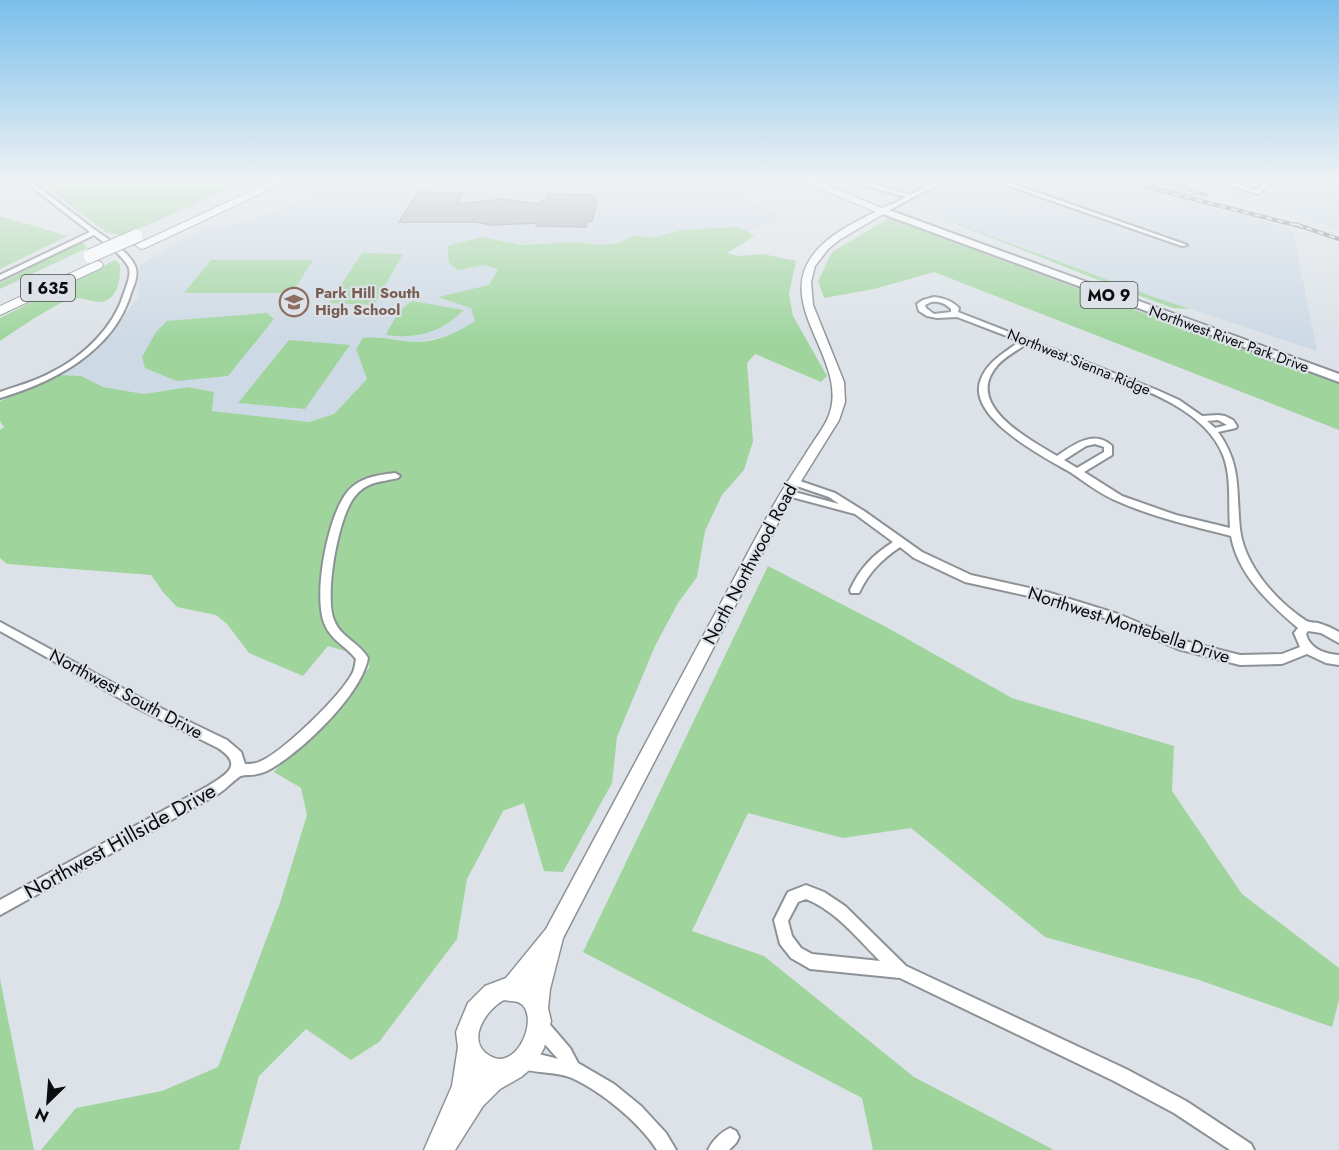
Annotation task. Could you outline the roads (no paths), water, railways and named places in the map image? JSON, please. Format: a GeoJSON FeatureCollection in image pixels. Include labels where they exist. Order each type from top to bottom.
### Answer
{"type":"FeatureCollection","features":[{"type":"Feature","properties":{"kind":"highway","name":"I 635"},"geometry":{"type":"LineString","coordinates":[[0,297],[93,261],[154,233]]}},
{"type":"Feature","properties":{"kind":"highway","name":"I 635"},"geometry":{"type":"LineString","coordinates":[[139,240],[157,233]]}},
{"type":"Feature","properties":{"kind":"highway","name":"I 635"},"geometry":{"type":"LineString","coordinates":[[0,311],[93,261]]}},
{"type":"Feature","properties":{"kind":"main road","name":"Northwest River Park Drive"},"geometry":{"type":"LineString","coordinates":[[953,233],[1339,378]]}},
{"type":"Feature","properties":{"kind":"main road","name":"Northwest River Park Drive"},"geometry":{"type":"LineString","coordinates":[[955,233],[1137,299],[1339,368]]}},
{"type":"Feature","properties":{"kind":"street"},"geometry":{"type":"LineString","coordinates":[[0,279],[94,233]]}},
{"type":"Feature","properties":{"kind":"street"},"geometry":{"type":"LineString","coordinates":[[0,395],[69,365],[96,344],[124,306],[131,288],[132,267],[118,250],[96,233]]}},
{"type":"Feature","properties":{"kind":"street","name":"North Northwood Road"},"geometry":{"type":"LineString","coordinates":[[511,989],[525,974],[539,950],[553,936],[790,488],[832,420],[839,402],[838,382],[808,305],[806,282],[810,266],[825,247],[845,233]]}},
{"type":"Feature","properties":{"kind":"street"},"geometry":{"type":"LineString","coordinates":[[1148,233],[1184,245]]}},
{"type":"Feature","properties":{"kind":"street","name":"Northwest Sienna Ridge"},"geometry":{"type":"LineString","coordinates":[[954,314],[1025,340],[1168,399],[1199,419],[1222,443],[1231,464],[1235,482],[1235,533],[1245,562],[1268,593],[1305,627]]}},
{"type":"Feature","properties":{"kind":"street"},"geometry":{"type":"LineString","coordinates":[[1025,340],[994,364],[984,380],[984,395],[989,407],[1002,424],[1025,441],[1059,459],[1119,498],[1146,509],[1235,533]]}},
{"type":"Feature","properties":{"kind":"street"},"geometry":{"type":"LineString","coordinates":[[1199,419],[1227,419],[1233,426],[1212,431]]}},
{"type":"Feature","properties":{"kind":"street"},"geometry":{"type":"LineString","coordinates":[[1059,459],[1085,442],[1095,440],[1108,446],[1109,453],[1077,472]]}},
{"type":"Feature","properties":{"kind":"street"},"geometry":{"type":"LineString","coordinates":[[236,770],[249,770],[263,766],[276,758],[318,720],[355,679],[362,658],[333,631],[326,615],[325,601],[335,525],[347,500],[361,484],[382,476],[394,476]]}},
{"type":"Feature","properties":{"kind":"street","name":"Northwest Montebella Drive"},"geometry":{"type":"LineString","coordinates":[[790,488],[834,508],[861,513],[918,555],[969,579],[1047,596],[1114,617],[1178,644],[1240,660],[1282,659],[1308,649]]}},
{"type":"Feature","properties":{"kind":"street"},"geometry":{"type":"LineString","coordinates":[[855,590],[862,573],[873,560],[901,542]]}},
{"type":"Feature","properties":{"kind":"street","name":"Northwest South Drive"},"geometry":{"type":"LineString","coordinates":[[0,627],[236,753],[239,759],[236,770]]}},
{"type":"Feature","properties":{"kind":"street"},"geometry":{"type":"LineString","coordinates":[[1339,638],[1319,627],[1305,627],[1300,633],[1300,638],[1308,649],[1323,658],[1339,660]]}},
{"type":"Feature","properties":{"kind":"street","name":"Northwest Hillside Drive"},"geometry":{"type":"LineString","coordinates":[[0,908],[213,790],[236,770]]}},
{"type":"Feature","properties":{"kind":"street"},"geometry":{"type":"LineString","coordinates":[[901,971],[810,961],[796,953],[785,939],[781,920],[785,908],[793,897],[806,892],[819,897],[840,912],[901,971],[1120,1075],[1180,1107],[1245,1150]]}},
{"type":"Feature","properties":{"kind":"street","name":"North Northwood Road"},"geometry":{"type":"LineString","coordinates":[[538,1017],[537,986],[550,952],[553,936]]}},
{"type":"Feature","properties":{"kind":"street"},"geometry":{"type":"LineString","coordinates":[[437,1150],[442,1129],[459,1098],[466,1075],[468,1029],[475,1011],[487,997],[495,992],[511,989],[529,996],[538,1017],[572,1068],[608,1090],[635,1112],[667,1150]]}},
{"type":"Feature","properties":{"kind":"street"},"geometry":{"type":"LineString","coordinates":[[437,1150],[447,1142],[472,1101],[488,1083],[515,1066],[537,1041],[538,1017]]}},
{"type":"Feature","properties":{"kind":"street"},"geometry":{"type":"LineString","coordinates":[[469,1047],[484,1067],[499,1071],[531,1061],[557,1069],[572,1068]]}},
{"type":"Feature","properties":{"kind":"street"},"geometry":{"type":"LineString","coordinates":[[717,1150],[730,1137]]}},
{"type":"Feature","properties":{"kind":"railway"},"geometry":{"type":"LineString","coordinates":[[1320,233],[1339,239]]}},
{"type":"Feature","properties":{"kind":"place","name":"Park Hill South High School"},"geometry":{"type":"Point","coordinates":[294,302]}}]}
